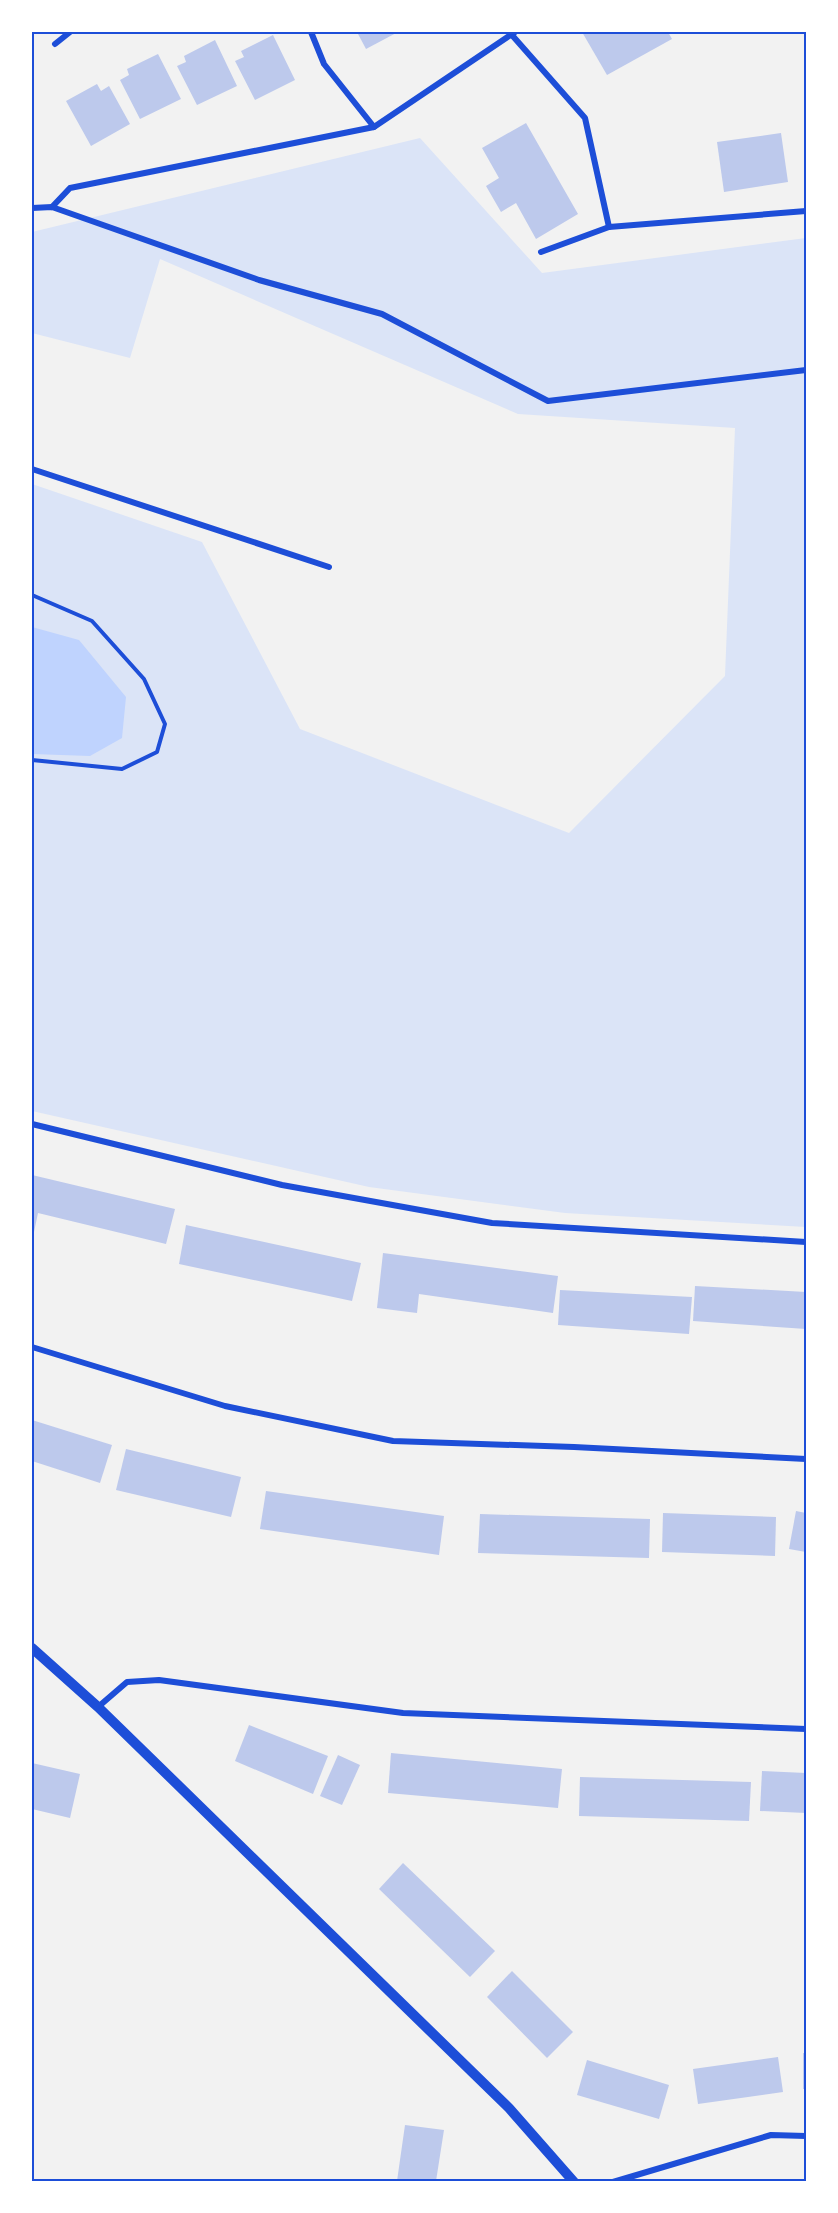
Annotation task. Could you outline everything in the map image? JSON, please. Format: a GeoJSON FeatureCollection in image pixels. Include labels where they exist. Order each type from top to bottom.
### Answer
{"type":"FeatureCollection","features":[{"type":"Feature","properties":{"kind":"street"},"geometry":{"type":"LineString","coordinates":[[55,44],[70,32]]}},
{"type":"Feature","properties":{"kind":"street"},"geometry":{"type":"LineString","coordinates":[[311,32],[324,64],[374,127]]}},
{"type":"Feature","properties":{"kind":"street"},"geometry":{"type":"LineString","coordinates":[[51,207],[70,188],[374,127],[513,33],[585,118],[609,227]]}},
{"type":"Feature","properties":{"kind":"street"},"geometry":{"type":"LineString","coordinates":[[32,208],[51,207],[259,280],[382,314],[548,401],[807,370]]}},
{"type":"Feature","properties":{"kind":"street"},"geometry":{"type":"LineString","coordinates":[[541,252],[609,227],[807,211]]}},
{"type":"Feature","properties":{"kind":"street"},"geometry":{"type":"LineString","coordinates":[[32,469],[330,567]]}},
{"type":"Feature","properties":{"kind":"street"},"geometry":{"type":"LineString","coordinates":[[32,1124],[282,1185],[492,1222],[807,1242]]}},
{"type":"Feature","properties":{"kind":"street"},"geometry":{"type":"LineString","coordinates":[[32,1347],[225,1406],[393,1441],[574,1447],[807,1459]]}},
{"type":"Feature","properties":{"kind":"street"},"geometry":{"type":"LineString","coordinates":[[32,1647],[98,1707],[509,2108],[574,2181]]}},
{"type":"Feature","properties":{"kind":"street"},"geometry":{"type":"LineString","coordinates":[[98,1707],[127,1682],[159,1680],[403,1713],[807,1729]]}},
{"type":"Feature","properties":{"kind":"street"},"geometry":{"type":"LineString","coordinates":[[613,2181],[771,2135],[807,2136]]}},
{"type":"Feature","properties":{"kind":"path"},"geometry":{"type":"LineString","coordinates":[[32,596],[92,621],[144,679],[165,724],[158,752],[122,769],[32,760]]}},
{"type":"Feature","properties":{"kind":"shaded area"},"geometry":{"type":"Polygon","coordinates":[[[420,138],[542,273],[806,238],[806,1227],[565,1213],[369,1187],[32,1111],[32,484],[202,542],[300,729],[569,833],[725,676],[735,428],[518,414],[160,259],[130,358],[32,333],[32,232],[420,138]]]}},
{"type":"Feature","properties":{"kind":"water"},"geometry":{"type":"Polygon","coordinates":[[[32,627],[79,640],[126,697],[122,738],[90,756],[32,754],[32,627]]]}},
{"type":"Feature","properties":{"kind":"building"},"geometry":{"type":"Polygon","coordinates":[[[357,32],[398,32],[366,49],[357,32]]]}},
{"type":"Feature","properties":{"kind":"building"},"geometry":{"type":"Polygon","coordinates":[[[582,32],[668,32],[672,39],[607,75],[582,32]]]}},
{"type":"Feature","properties":{"kind":"building"},"geometry":{"type":"Polygon","coordinates":[[[273,35],[295,80],[255,100],[235,61],[244,57],[241,51],[273,35]]]}},
{"type":"Feature","properties":{"kind":"building"},"geometry":{"type":"Polygon","coordinates":[[[215,40],[237,86],[197,105],[177,66],[186,62],[184,56],[215,40]]]}},
{"type":"Feature","properties":{"kind":"building"},"geometry":{"type":"Polygon","coordinates":[[[158,54],[181,99],[140,119],[120,80],[129,75],[127,69],[158,54]]]}},
{"type":"Feature","properties":{"kind":"building"},"geometry":{"type":"Polygon","coordinates":[[[97,84],[101,91],[109,86],[130,124],[91,146],[66,101],[97,84]]]}},
{"type":"Feature","properties":{"kind":"building"},"geometry":{"type":"Polygon","coordinates":[[[526,123],[578,214],[536,239],[516,203],[501,212],[486,186],[499,178],[482,148],[526,123]]]}},
{"type":"Feature","properties":{"kind":"building"},"geometry":{"type":"Polygon","coordinates":[[[781,133],[788,182],[724,192],[717,142],[781,133]]]}},
{"type":"Feature","properties":{"kind":"building"},"geometry":{"type":"Polygon","coordinates":[[[32,1175],[175,1209],[166,1244],[38,1213],[34,1232],[32,1231],[32,1175]]]}},
{"type":"Feature","properties":{"kind":"building"},"geometry":{"type":"Polygon","coordinates":[[[186,1225],[361,1263],[352,1301],[179,1264],[186,1225]]]}},
{"type":"Feature","properties":{"kind":"building"},"geometry":{"type":"Polygon","coordinates":[[[383,1253],[558,1276],[553,1313],[419,1294],[417,1313],[377,1308],[383,1253]]]}},
{"type":"Feature","properties":{"kind":"building"},"geometry":{"type":"Polygon","coordinates":[[[695,1286],[806,1292],[806,1329],[693,1321],[695,1286]]]}},
{"type":"Feature","properties":{"kind":"building"},"geometry":{"type":"Polygon","coordinates":[[[560,1290],[692,1297],[689,1334],[558,1325],[560,1290]]]}},
{"type":"Feature","properties":{"kind":"building"},"geometry":{"type":"Polygon","coordinates":[[[32,1420],[112,1445],[100,1483],[32,1461],[32,1420]]]}},
{"type":"Feature","properties":{"kind":"building"},"geometry":{"type":"Polygon","coordinates":[[[126,1449],[241,1477],[231,1517],[116,1490],[126,1449]]]}},
{"type":"Feature","properties":{"kind":"building"},"geometry":{"type":"Polygon","coordinates":[[[266,1491],[444,1516],[439,1555],[260,1529],[266,1491]]]}},
{"type":"Feature","properties":{"kind":"building"},"geometry":{"type":"Polygon","coordinates":[[[796,1511],[806,1513],[806,1552],[789,1549],[796,1511]]]}},
{"type":"Feature","properties":{"kind":"building"},"geometry":{"type":"Polygon","coordinates":[[[663,1513],[776,1517],[775,1556],[662,1552],[663,1513]]]}},
{"type":"Feature","properties":{"kind":"building"},"geometry":{"type":"Polygon","coordinates":[[[480,1514],[650,1519],[649,1558],[478,1553],[480,1514]]]}},
{"type":"Feature","properties":{"kind":"building"},"geometry":{"type":"Polygon","coordinates":[[[249,1725],[328,1756],[313,1794],[235,1761],[249,1725]]]}},
{"type":"Feature","properties":{"kind":"building"},"geometry":{"type":"Polygon","coordinates":[[[391,1753],[562,1769],[558,1808],[388,1793],[391,1753]]]}},
{"type":"Feature","properties":{"kind":"building"},"geometry":{"type":"Polygon","coordinates":[[[338,1755],[360,1765],[342,1805],[320,1796],[338,1755]]]}},
{"type":"Feature","properties":{"kind":"building"},"geometry":{"type":"Polygon","coordinates":[[[32,1763],[80,1774],[70,1818],[32,1809],[32,1763]]]}},
{"type":"Feature","properties":{"kind":"building"},"geometry":{"type":"Polygon","coordinates":[[[762,1771],[806,1773],[806,1813],[760,1811],[762,1771]]]}},
{"type":"Feature","properties":{"kind":"building"},"geometry":{"type":"Polygon","coordinates":[[[580,1777],[751,1782],[749,1821],[579,1816],[580,1777]]]}},
{"type":"Feature","properties":{"kind":"building"},"geometry":{"type":"Polygon","coordinates":[[[403,1863],[495,1951],[470,1977],[379,1889],[403,1863]]]}},
{"type":"Feature","properties":{"kind":"building"},"geometry":{"type":"Polygon","coordinates":[[[512,1971],[573,2032],[547,2058],[487,1997],[512,1971]]]}},
{"type":"Feature","properties":{"kind":"building"},"geometry":{"type":"Polygon","coordinates":[[[803,2053],[806,2053],[806,2089],[803,2089],[803,2053]]]}},
{"type":"Feature","properties":{"kind":"building"},"geometry":{"type":"Polygon","coordinates":[[[778,2057],[783,2092],[698,2104],[693,2069],[778,2057]]]}},
{"type":"Feature","properties":{"kind":"building"},"geometry":{"type":"Polygon","coordinates":[[[587,2060],[669,2085],[659,2119],[577,2095],[587,2060]]]}},
{"type":"Feature","properties":{"kind":"building"},"geometry":{"type":"Polygon","coordinates":[[[405,2125],[444,2130],[436,2181],[397,2181],[405,2125]]]}}]}
